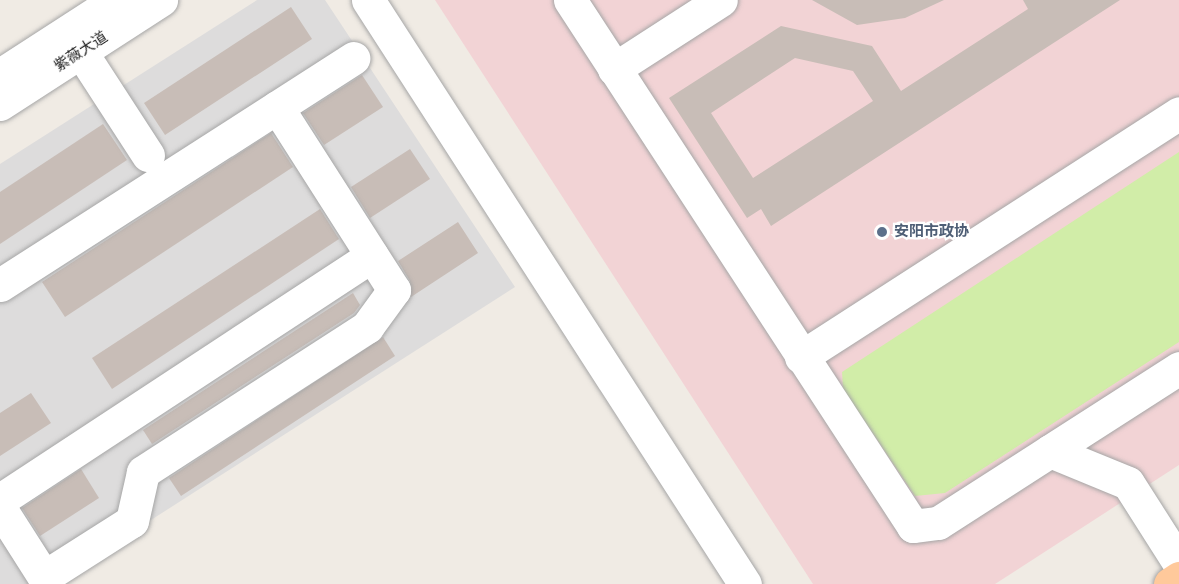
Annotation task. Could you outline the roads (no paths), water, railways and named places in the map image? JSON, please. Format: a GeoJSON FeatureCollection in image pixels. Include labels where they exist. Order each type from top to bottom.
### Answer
{"type":"FeatureCollection","features":[{"type":"Feature","properties":{"kind":"main road"},"geometry":{"type":"LineString","coordinates":[[1170,584],[1179,578]]}},
{"type":"Feature","properties":{"kind":"street","name":"紫薇大道"},"geometry":{"type":"LineString","coordinates":[[0,75],[116,0]]}},
{"type":"Feature","properties":{"kind":"street","name":"紫薇大道"},"geometry":{"type":"LineString","coordinates":[[0,104],[161,0]]}},
{"type":"Feature","properties":{"kind":"street"},"geometry":{"type":"LineString","coordinates":[[368,0],[745,584]]}},
{"type":"Feature","properties":{"kind":"street"},"geometry":{"type":"LineString","coordinates":[[570,0],[913,526],[938,523],[1179,368]]}},
{"type":"Feature","properties":{"kind":"street"},"geometry":{"type":"LineString","coordinates":[[615,69],[721,0]]}},
{"type":"Feature","properties":{"kind":"street"},"geometry":{"type":"LineString","coordinates":[[81,52],[148,155]]}},
{"type":"Feature","properties":{"kind":"street"},"geometry":{"type":"LineString","coordinates":[[0,285],[353,58]]}},
{"type":"Feature","properties":{"kind":"street"},"geometry":{"type":"LineString","coordinates":[[0,508],[44,578],[132,521],[143,472],[367,327],[394,290],[277,107]]}},
{"type":"Feature","properties":{"kind":"street"},"geometry":{"type":"LineString","coordinates":[[801,357],[1179,113]]}},
{"type":"Feature","properties":{"kind":"street"},"geometry":{"type":"LineString","coordinates":[[144,193],[141,172],[148,155],[159,151],[187,164]]}},
{"type":"Feature","properties":{"kind":"street"},"geometry":{"type":"LineString","coordinates":[[0,500],[372,256]]}},
{"type":"Feature","properties":{"kind":"street"},"geometry":{"type":"LineString","coordinates":[[1050,451],[1128,483],[1179,562]]}},
{"type":"Feature","properties":{"kind":"place","name":"安阳市政协"},"geometry":{"type":"Point","coordinates":[882,232]}}]}
